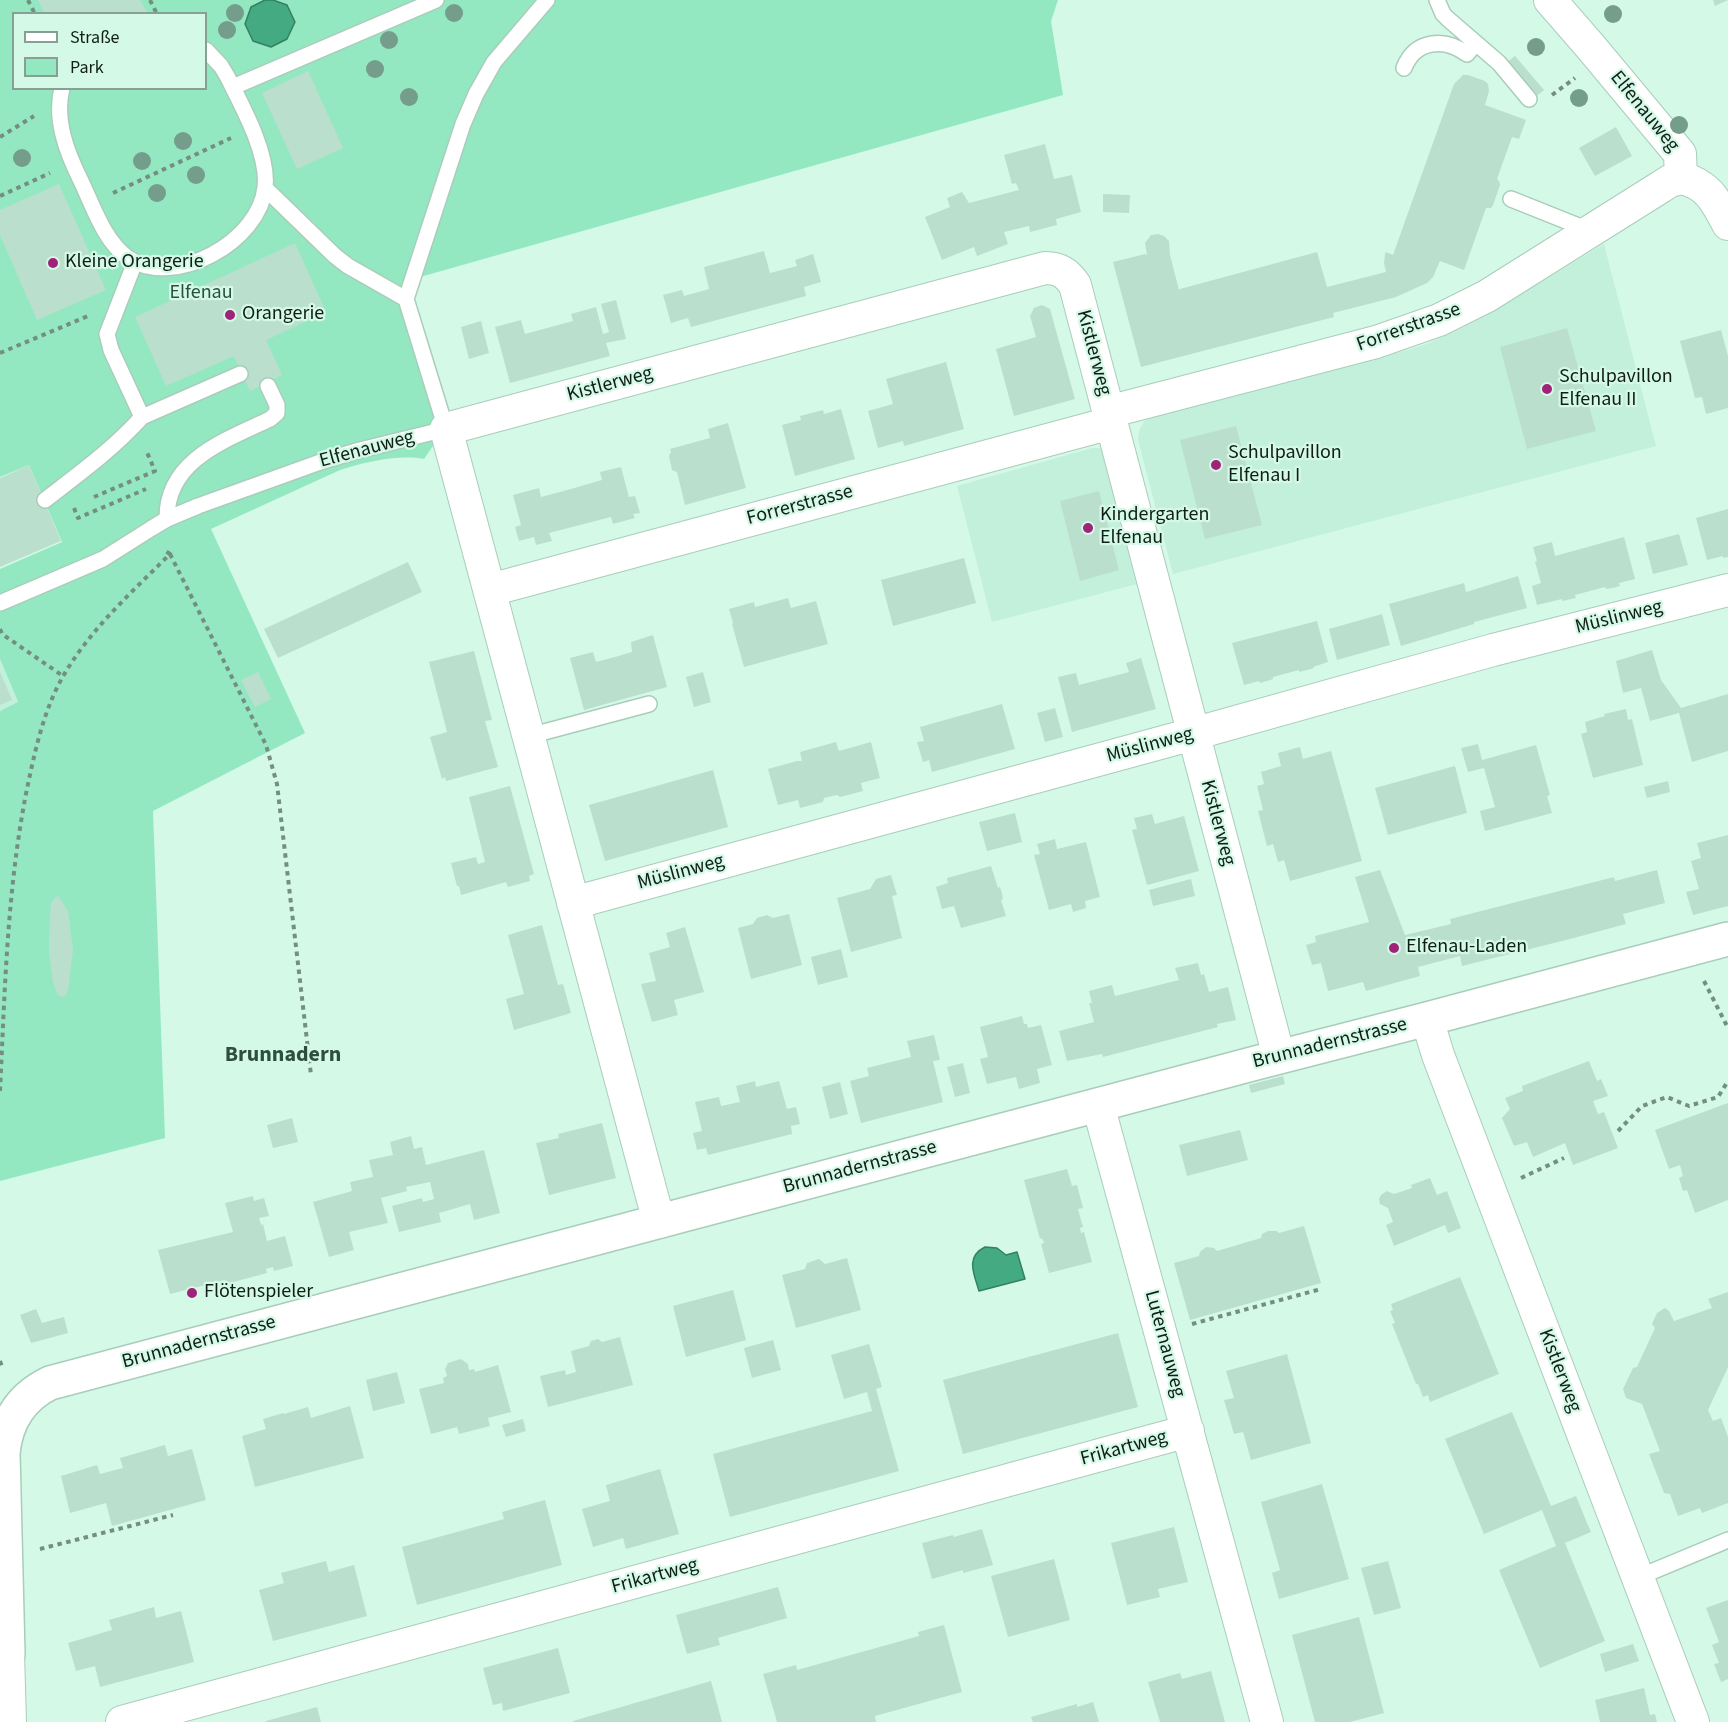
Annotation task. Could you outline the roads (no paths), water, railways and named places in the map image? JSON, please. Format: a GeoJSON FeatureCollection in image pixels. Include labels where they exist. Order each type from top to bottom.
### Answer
{"type":"FeatureCollection","features":[{"type":"Feature","properties":{"kind":"street","name":"Elfenauweg"},"geometry":{"type":"LineString","coordinates":[[1550,0],[1680,154],[1681,178],[1692,180],[1704,187],[1728,224]]}},
{"type":"Feature","properties":{"kind":"street","name":"Forrerstrasse"},"geometry":{"type":"LineString","coordinates":[[489,590],[1110,418],[1414,330],[1464,309],[1487,296],[1659,188],[1681,178]]}},
{"type":"Feature","properties":{"kind":"street","name":"Kistlerweg"},"geometry":{"type":"LineString","coordinates":[[446,429],[1045,268],[1053,268],[1069,277],[1075,285],[1279,1056]]}},
{"type":"Feature","properties":{"kind":"street"},"geometry":{"type":"LineString","coordinates":[[446,429],[659,1222]]}},
{"type":"Feature","properties":{"kind":"street","name":"Müslinweg"},"geometry":{"type":"LineString","coordinates":[[573,903],[1493,650],[1728,590]]}},
{"type":"Feature","properties":{"kind":"street","name":"Brunnadernstrasse"},"geometry":{"type":"LineString","coordinates":[[8,1654],[3,1453],[9,1425],[18,1410],[38,1389],[58,1380],[1728,939]]}},
{"type":"Feature","properties":{"kind":"street","name":"Kistlerweg"},"geometry":{"type":"LineString","coordinates":[[1427,1019],[1438,1055],[1694,1722]]}},
{"type":"Feature","properties":{"kind":"street","name":"Luternauweg"},"geometry":{"type":"LineString","coordinates":[[1098,1105],[1267,1722]]}},
{"type":"Feature","properties":{"kind":"street","name":"Frikartweg"},"geometry":{"type":"LineString","coordinates":[[122,1722],[1188,1431]]}},
{"type":"Feature","properties":{"kind":"street"},"geometry":{"type":"LineString","coordinates":[[8,1654],[10,1722]]}},
{"type":"Feature","properties":{"kind":"lane"},"geometry":{"type":"LineString","coordinates":[[232,87],[436,0]]}},
{"type":"Feature","properties":{"kind":"lane"},"geometry":{"type":"LineString","coordinates":[[446,429],[406,299],[463,124],[476,94],[494,62],[547,0]]}},
{"type":"Feature","properties":{"kind":"lane"},"geometry":{"type":"LineString","coordinates":[[1437,0],[1443,14],[1499,63],[1529,99]]}},
{"type":"Feature","properties":{"kind":"lane"},"geometry":{"type":"LineString","coordinates":[[1404,68],[1412,54],[1428,45],[1450,44],[1467,54],[1476,43]]}},
{"type":"Feature","properties":{"kind":"lane"},"geometry":{"type":"LineString","coordinates":[[62,95],[63,133],[72,163],[103,228],[120,252],[135,262],[154,268],[177,267],[197,261],[224,248],[237,238],[249,225],[262,203],[266,188],[264,162],[251,128],[221,66],[207,51]]}},
{"type":"Feature","properties":{"kind":"lane"},"geometry":{"type":"LineString","coordinates":[[266,188],[335,256],[348,266],[406,299]]}},
{"type":"Feature","properties":{"kind":"lane"},"geometry":{"type":"LineString","coordinates":[[1511,199],[1591,231]]}},
{"type":"Feature","properties":{"kind":"lane"},"geometry":{"type":"LineString","coordinates":[[135,262],[107,334],[139,421]]}},
{"type":"Feature","properties":{"kind":"lane"},"geometry":{"type":"LineString","coordinates":[[45,500],[89,468],[139,421],[240,374]]}},
{"type":"Feature","properties":{"kind":"lane"},"geometry":{"type":"LineString","coordinates":[[167,519],[167,506],[171,493],[189,465],[207,450],[270,419],[277,413],[277,405],[268,386]]}},
{"type":"Feature","properties":{"kind":"lane","name":"Elfenauweg"},"geometry":{"type":"LineString","coordinates":[[0,603],[103,559],[167,519],[198,506],[323,461],[446,429]]}},
{"type":"Feature","properties":{"kind":"lane"},"geometry":{"type":"LineString","coordinates":[[529,736],[649,704]]}},
{"type":"Feature","properties":{"kind":"lane"},"geometry":{"type":"LineString","coordinates":[[1639,1577],[1728,1540]]}},
{"type":"Feature","properties":{"kind":"place","name":"Kleine Orangerie"},"geometry":{"type":"Point","coordinates":[53,263]}},
{"type":"Feature","properties":{"kind":"place","name":"Orangerie"},"geometry":{"type":"Point","coordinates":[230,315]}},
{"type":"Feature","properties":{"kind":"place","name":"Schulpavillon Elfenau II"},"geometry":{"type":"Point","coordinates":[1547,389]}},
{"type":"Feature","properties":{"kind":"place","name":"Schulpavillon Elfenau I"},"geometry":{"type":"Point","coordinates":[1216,465]}},
{"type":"Feature","properties":{"kind":"place","name":"Kindergarten Elfenau"},"geometry":{"type":"Point","coordinates":[1088,528]}},
{"type":"Feature","properties":{"kind":"place","name":"Elfenau-Laden"},"geometry":{"type":"Point","coordinates":[1394,948]}},
{"type":"Feature","properties":{"kind":"place","name":"Flötenspieler"},"geometry":{"type":"Point","coordinates":[192,1293]}},
{"type":"Feature","properties":{"kind":"district","name":"Brunnadern"},"geometry":{"type":"Point","coordinates":[283,1056]}},
{"type":"Feature","properties":{"kind":"park label","name":"Elfenau"},"geometry":{"type":"Point","coordinates":[201,294]}}]}
